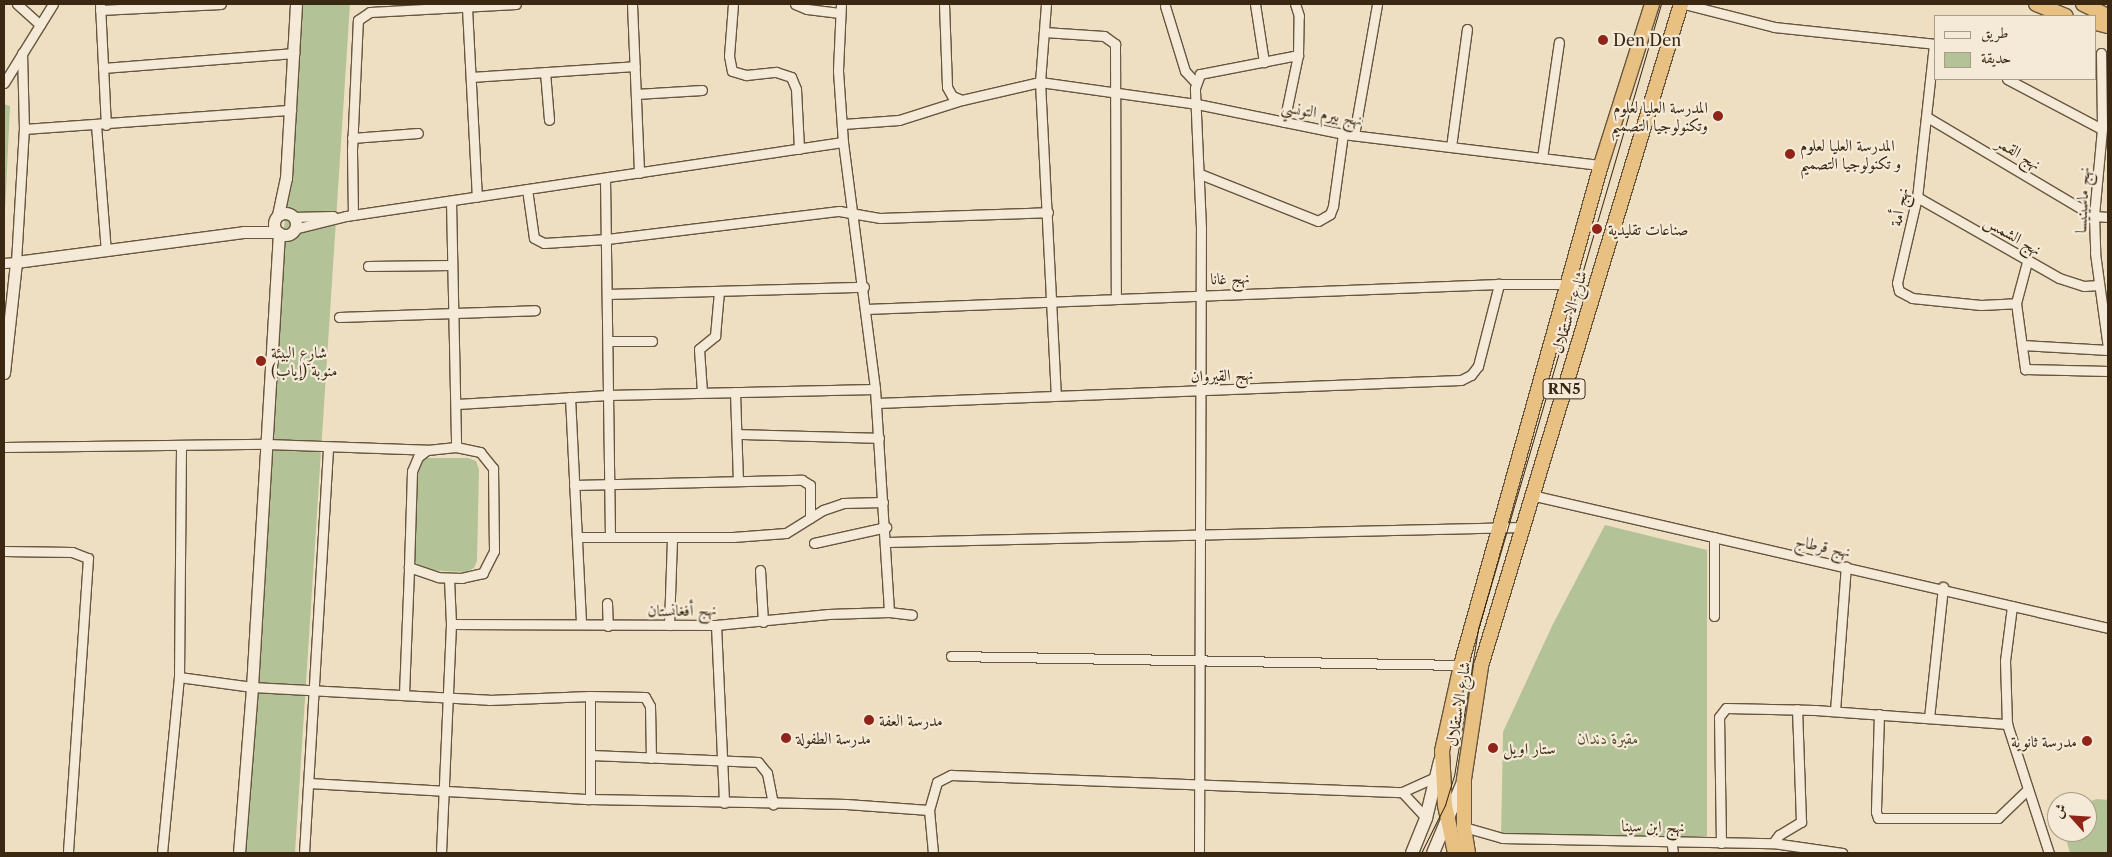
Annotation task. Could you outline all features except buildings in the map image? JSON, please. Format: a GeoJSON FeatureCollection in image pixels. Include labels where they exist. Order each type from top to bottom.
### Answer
{"type":"FeatureCollection","features":[{"type":"Feature","properties":{"kind":"highway","name":"شارع الاستقلال"},"geometry":{"type":"LineString","coordinates":[[1442,751],[1461,665],[1567,284],[1601,166],[1652,4]]}},
{"type":"Feature","properties":{"kind":"highway","name":"شارع الاستقلال"},"geometry":{"type":"LineString","coordinates":[[1464,779],[1481,666],[1530,495],[1683,4]]}},
{"type":"Feature","properties":{"kind":"highway"},"geometry":{"type":"LineString","coordinates":[[2036,4],[2064,15]]}},
{"type":"Feature","properties":{"kind":"highway"},"geometry":{"type":"LineString","coordinates":[[2083,4],[2108,16]]}},
{"type":"Feature","properties":{"kind":"highway","name":"RN5"},"geometry":{"type":"LineString","coordinates":[[1442,751],[1448,822],[1455,853]]}},
{"type":"Feature","properties":{"kind":"highway","name":"RN5"},"geometry":{"type":"LineString","coordinates":[[1464,779],[1464,827],[1468,853]]}},
{"type":"Feature","properties":{"kind":"main road"},"geometry":{"type":"LineString","coordinates":[[1412,853],[1426,818],[1442,751]]}},
{"type":"Feature","properties":{"kind":"main road"},"geometry":{"type":"LineString","coordinates":[[1433,853],[1448,822],[1464,779]]}},
{"type":"Feature","properties":{"kind":"street"},"geometry":{"type":"LineString","coordinates":[[17,4],[40,24]]}},
{"type":"Feature","properties":{"kind":"street"},"geometry":{"type":"LineString","coordinates":[[4,83],[53,4]]}},
{"type":"Feature","properties":{"kind":"street"},"geometry":{"type":"LineString","coordinates":[[106,251],[101,125],[103,68],[100,7],[221,4]]}},
{"type":"Feature","properties":{"kind":"street"},"geometry":{"type":"LineString","coordinates":[[239,853],[252,687],[279,274],[287,226],[286,178],[296,4]]}},
{"type":"Feature","properties":{"kind":"street"},"geometry":{"type":"LineString","coordinates":[[350,215],[358,20],[370,12],[516,4]]}},
{"type":"Feature","properties":{"kind":"street"},"geometry":{"type":"LineString","coordinates":[[632,4],[639,172]]}},
{"type":"Feature","properties":{"kind":"street"},"geometry":{"type":"LineString","coordinates":[[732,4],[729,56],[732,71],[746,74],[776,72],[791,77],[796,90],[799,149]]}},
{"type":"Feature","properties":{"kind":"street"},"geometry":{"type":"LineString","coordinates":[[795,4],[807,9],[841,8],[838,71],[843,142],[864,287],[876,389],[887,542],[889,612]]}},
{"type":"Feature","properties":{"kind":"street"},"geometry":{"type":"LineString","coordinates":[[944,4],[947,87],[952,96],[962,100]]}},
{"type":"Feature","properties":{"kind":"street"},"geometry":{"type":"LineString","coordinates":[[1046,4],[1040,82],[1053,302],[1056,395]]}},
{"type":"Feature","properties":{"kind":"street"},"geometry":{"type":"LineString","coordinates":[[1255,4],[1264,62]]}},
{"type":"Feature","properties":{"kind":"street"},"geometry":{"type":"LineString","coordinates":[[1284,122],[1298,55],[1299,16],[1295,4]]}},
{"type":"Feature","properties":{"kind":"street"},"geometry":{"type":"LineString","coordinates":[[1354,135],[1377,4]]}},
{"type":"Feature","properties":{"kind":"street"},"geometry":{"type":"LineString","coordinates":[[1683,4],[1774,27],[1934,44]]}},
{"type":"Feature","properties":{"kind":"street"},"geometry":{"type":"LineString","coordinates":[[1165,6],[1186,71],[1196,83]]}},
{"type":"Feature","properties":{"kind":"street"},"geometry":{"type":"LineString","coordinates":[[466,8],[477,197]]}},
{"type":"Feature","properties":{"kind":"street"},"geometry":{"type":"LineString","coordinates":[[1451,147],[1467,29]]}},
{"type":"Feature","properties":{"kind":"street"},"geometry":{"type":"LineString","coordinates":[[1044,32],[1104,36],[1113,40],[1116,298]]}},
{"type":"Feature","properties":{"kind":"street"},"geometry":{"type":"LineString","coordinates":[[1542,158],[1559,42]]}},
{"type":"Feature","properties":{"kind":"street"},"geometry":{"type":"LineString","coordinates":[[4,374],[5,345],[16,262],[24,129],[22,53]]}},
{"type":"Feature","properties":{"kind":"street"},"geometry":{"type":"LineString","coordinates":[[103,68],[294,53]]}},
{"type":"Feature","properties":{"kind":"street","name":"نهج أمة"},"geometry":{"type":"LineString","coordinates":[[1934,53],[1917,197],[1897,283],[1899,291],[1912,298],[1981,306],[2016,303]]}},
{"type":"Feature","properties":{"kind":"street","name":"نهج ماسينيسا"},"geometry":{"type":"LineString","coordinates":[[2102,53],[2104,161],[2094,216],[2099,285],[2108,349]]}},
{"type":"Feature","properties":{"kind":"street"},"geometry":{"type":"LineString","coordinates":[[1199,853],[1201,782],[1199,535],[1200,174],[1196,83],[1200,74],[1298,55]]}},
{"type":"Feature","properties":{"kind":"street"},"geometry":{"type":"LineString","coordinates":[[471,77],[635,66]]}},
{"type":"Feature","properties":{"kind":"street"},"geometry":{"type":"LineString","coordinates":[[546,72],[549,120]]}},
{"type":"Feature","properties":{"kind":"street"},"geometry":{"type":"LineString","coordinates":[[2009,80],[2102,129]]}},
{"type":"Feature","properties":{"kind":"street","name":"نهج بيرم التونسي"},"geometry":{"type":"LineString","coordinates":[[843,124],[899,120],[962,100],[1040,82],[1115,90],[1197,104],[1343,134],[1601,166]]}},
{"type":"Feature","properties":{"kind":"street"},"geometry":{"type":"LineString","coordinates":[[636,94],[702,90]]}},
{"type":"Feature","properties":{"kind":"street"},"geometry":{"type":"LineString","coordinates":[[24,129],[291,110]]}},
{"type":"Feature","properties":{"kind":"street","name":"نهج القمر"},"geometry":{"type":"LineString","coordinates":[[1927,117],[2094,216]]}},
{"type":"Feature","properties":{"kind":"street"},"geometry":{"type":"LineString","coordinates":[[352,138],[418,133]]}},
{"type":"Feature","properties":{"kind":"street"},"geometry":{"type":"LineString","coordinates":[[1200,174],[1318,221],[1330,214],[1333,206],[1343,134]]}},
{"type":"Feature","properties":{"kind":"street"},"geometry":{"type":"LineString","coordinates":[[4,263],[287,226],[843,142]]}},
{"type":"Feature","properties":{"kind":"street"},"geometry":{"type":"LineString","coordinates":[[286,178],[274,226],[287,226]]}},
{"type":"Feature","properties":{"kind":"street"},"geometry":{"type":"LineString","coordinates":[[605,178],[610,537]]}},
{"type":"Feature","properties":{"kind":"street"},"geometry":{"type":"LineString","coordinates":[[527,189],[536,241],[607,239],[824,212],[853,213],[880,218],[1048,212]]}},
{"type":"Feature","properties":{"kind":"street","name":"نهج الشمس"},"geometry":{"type":"LineString","coordinates":[[1917,197],[2027,262],[2066,281],[2084,286],[2099,285]]}},
{"type":"Feature","properties":{"kind":"street"},"geometry":{"type":"LineString","coordinates":[[451,200],[452,312],[457,404],[456,447]]}},
{"type":"Feature","properties":{"kind":"street"},"geometry":{"type":"LineString","coordinates":[[2094,216],[2108,217]]}},
{"type":"Feature","properties":{"kind":"street"},"geometry":{"type":"LineString","coordinates":[[277,217],[287,226]]}},
{"type":"Feature","properties":{"kind":"street"},"geometry":{"type":"LineString","coordinates":[[243,232],[277,217]]}},
{"type":"Feature","properties":{"kind":"street"},"geometry":{"type":"LineString","coordinates":[[2027,262],[2016,303],[2024,366],[2030,371],[2108,371]]}},
{"type":"Feature","properties":{"kind":"street"},"geometry":{"type":"LineString","coordinates":[[368,266],[452,265]]}},
{"type":"Feature","properties":{"kind":"street","name":"نهج غانا"},"geometry":{"type":"LineString","coordinates":[[866,309],[1200,294],[1500,284],[1567,284],[1594,294]]}},
{"type":"Feature","properties":{"kind":"street","name":"نهج القيروان"},"geometry":{"type":"LineString","coordinates":[[877,403],[1461,380],[1471,375],[1478,366],[1500,284]]}},
{"type":"Feature","properties":{"kind":"street"},"geometry":{"type":"LineString","coordinates":[[607,294],[864,287]]}},
{"type":"Feature","properties":{"kind":"street"},"geometry":{"type":"LineString","coordinates":[[702,392],[699,349],[715,336],[719,291]]}},
{"type":"Feature","properties":{"kind":"street"},"geometry":{"type":"LineString","coordinates":[[339,317],[534,310]]}},
{"type":"Feature","properties":{"kind":"street"},"geometry":{"type":"LineString","coordinates":[[608,341],[652,341]]}},
{"type":"Feature","properties":{"kind":"street"},"geometry":{"type":"LineString","coordinates":[[2022,345],[2108,349]]}},
{"type":"Feature","properties":{"kind":"street"},"geometry":{"type":"LineString","coordinates":[[457,404],[608,395],[876,389]]}},
{"type":"Feature","properties":{"kind":"street"},"geometry":{"type":"LineString","coordinates":[[735,392],[738,434],[738,481]]}},
{"type":"Feature","properties":{"kind":"street"},"geometry":{"type":"LineString","coordinates":[[570,397],[581,624]]}},
{"type":"Feature","properties":{"kind":"street"},"geometry":{"type":"LineString","coordinates":[[738,434],[879,438]]}},
{"type":"Feature","properties":{"kind":"street"},"geometry":{"type":"LineString","coordinates":[[4,446],[267,444],[427,450],[456,447],[480,452],[493,468],[494,551],[483,573],[449,578],[423,574],[409,567]]}},
{"type":"Feature","properties":{"kind":"street"},"geometry":{"type":"LineString","coordinates":[[162,853],[179,677],[181,445]]}},
{"type":"Feature","properties":{"kind":"street"},"geometry":{"type":"LineString","coordinates":[[304,853],[328,447]]}},
{"type":"Feature","properties":{"kind":"street"},"geometry":{"type":"LineString","coordinates":[[404,694],[412,471],[418,457],[427,450]]}},
{"type":"Feature","properties":{"kind":"street"},"geometry":{"type":"LineString","coordinates":[[574,484],[608,485],[738,481],[807,482],[811,492],[810,518]]}},
{"type":"Feature","properties":{"kind":"street","name":"نهج قرطاج"},"geometry":{"type":"LineString","coordinates":[[1530,495],[1942,587],[2012,606],[2108,628]]}},
{"type":"Feature","properties":{"kind":"street"},"geometry":{"type":"LineString","coordinates":[[578,537],[672,538],[786,533],[810,518],[843,503],[883,502]]}},
{"type":"Feature","properties":{"kind":"street"},"geometry":{"type":"LineString","coordinates":[[887,542],[1521,527]]}},
{"type":"Feature","properties":{"kind":"street"},"geometry":{"type":"LineString","coordinates":[[814,542],[886,528]]}},
{"type":"Feature","properties":{"kind":"street"},"geometry":{"type":"LineString","coordinates":[[1714,537],[1714,616]]}},
{"type":"Feature","properties":{"kind":"street"},"geometry":{"type":"LineString","coordinates":[[669,625],[672,538]]}},
{"type":"Feature","properties":{"kind":"street"},"geometry":{"type":"LineString","coordinates":[[4,551],[72,552],[88,558],[68,853]]}},
{"type":"Feature","properties":{"kind":"street"},"geometry":{"type":"LineString","coordinates":[[1835,711],[1846,566]]}},
{"type":"Feature","properties":{"kind":"street"},"geometry":{"type":"LineString","coordinates":[[760,570],[763,622]]}},
{"type":"Feature","properties":{"kind":"street"},"geometry":{"type":"LineString","coordinates":[[441,853],[446,792],[451,624],[449,578]]}},
{"type":"Feature","properties":{"kind":"street"},"geometry":{"type":"LineString","coordinates":[[1929,718],[1942,587]]}},
{"type":"Feature","properties":{"kind":"street"},"geometry":{"type":"LineString","coordinates":[[607,603],[608,626]]}},
{"type":"Feature","properties":{"kind":"street"},"geometry":{"type":"LineString","coordinates":[[2012,606],[2005,661],[2007,724],[2049,853]]}},
{"type":"Feature","properties":{"kind":"street","name":"نهج أفغانستان"},"geometry":{"type":"LineString","coordinates":[[451,624],[716,625],[763,622],[797,617],[889,612],[912,615]]}},
{"type":"Feature","properties":{"kind":"street"},"geometry":{"type":"LineString","coordinates":[[716,625],[720,760],[724,803]]}},
{"type":"Feature","properties":{"kind":"street"},"geometry":{"type":"LineString","coordinates":[[951,656],[1461,665]]}},
{"type":"Feature","properties":{"kind":"street"},"geometry":{"type":"LineString","coordinates":[[179,677],[252,687],[489,700],[590,696],[639,697],[649,700],[650,758]]}},
{"type":"Feature","properties":{"kind":"street"},"geometry":{"type":"LineString","coordinates":[[590,696],[590,799]]}},
{"type":"Feature","properties":{"kind":"street"},"geometry":{"type":"LineString","coordinates":[[1721,843],[1719,717],[1726,708],[1835,711],[2007,724]]}},
{"type":"Feature","properties":{"kind":"street"},"geometry":{"type":"LineString","coordinates":[[1774,843],[1779,835],[1801,822],[1797,709]]}},
{"type":"Feature","properties":{"kind":"street"},"geometry":{"type":"LineString","coordinates":[[1879,714],[1876,812],[1878,818],[1998,818],[2027,790]]}},
{"type":"Feature","properties":{"kind":"street"},"geometry":{"type":"LineString","coordinates":[[591,755],[758,762],[765,767],[773,804]]}},
{"type":"Feature","properties":{"kind":"street"},"geometry":{"type":"LineString","coordinates":[[933,853],[928,810],[937,782],[951,775],[1201,782],[1402,792],[1436,777]]}},
{"type":"Feature","properties":{"kind":"street"},"geometry":{"type":"LineString","coordinates":[[309,783],[590,799],[846,804],[928,810]]}},
{"type":"Feature","properties":{"kind":"street"},"geometry":{"type":"LineString","coordinates":[[1402,792],[1426,818]]}},
{"type":"Feature","properties":{"kind":"street","name":"نهج ابن سينا"},"geometry":{"type":"LineString","coordinates":[[1464,827],[1502,838],[1774,843],[1842,853]]}},
{"type":"Feature","properties":{"kind":"street"},"geometry":{"type":"LineString","coordinates":[[1671,840],[1673,853]]}},
{"type":"Feature","properties":{"kind":"green space"},"geometry":{"type":"Polygon","coordinates":[[[300,4],[350,4],[295,853],[240,853],[300,4]]]}},
{"type":"Feature","properties":{"kind":"green space"},"geometry":{"type":"Polygon","coordinates":[[[4,104],[10,106],[4,234],[4,104]]]}},
{"type":"Feature","properties":{"kind":"green space"},"geometry":{"type":"Polygon","coordinates":[[[424,458],[468,458],[476,461],[479,469],[477,561],[474,568],[466,572],[422,570],[412,558],[415,470],[424,458]]]}},
{"type":"Feature","properties":{"kind":"green space","name":"مقبرة دندان"},"geometry":{"type":"Polygon","coordinates":[[[1605,525],[1707,550],[1707,836],[1501,838],[1503,732],[1552,626],[1605,525]]]}},
{"type":"Feature","properties":{"kind":"green space"},"geometry":{"type":"Polygon","coordinates":[[[2097,799],[2108,800],[2108,853],[2070,853],[2067,842],[2097,842],[2097,799]]]}},
{"type":"Feature","properties":{"kind":"tram line"},"geometry":{"type":"LineString","coordinates":[[1421,853],[1445,805],[1454,776],[1478,629],[1661,4]]}},
{"type":"Feature","properties":{"kind":"place","name":"Den Den"},"geometry":{"type":"Point","coordinates":[1603,40]}},
{"type":"Feature","properties":{"kind":"place","name":"المدرسة العليا لعلوم وتكنولوجيا التصميم"},"geometry":{"type":"Point","coordinates":[1718,116]}},
{"type":"Feature","properties":{"kind":"place","name":"المدرسة العليا لعلوم و تكنولوجيا التصميم"},"geometry":{"type":"Point","coordinates":[1790,154]}},
{"type":"Feature","properties":{"kind":"place","name":"صناعات تقليدية"},"geometry":{"type":"Point","coordinates":[1597,229]}},
{"type":"Feature","properties":{"kind":"place","name":"شارع البيئة منوبة (إياب)"},"geometry":{"type":"Point","coordinates":[261,361]}},
{"type":"Feature","properties":{"kind":"place","name":"مدرسة العفة"},"geometry":{"type":"Point","coordinates":[869,720]}},
{"type":"Feature","properties":{"kind":"place","name":"مدرسة الطفولة"},"geometry":{"type":"Point","coordinates":[786,738]}},
{"type":"Feature","properties":{"kind":"place","name":"مدرسة ثانوية"},"geometry":{"type":"Point","coordinates":[2087,741]}},
{"type":"Feature","properties":{"kind":"place","name":"ستار اويل"},"geometry":{"type":"Point","coordinates":[1493,748]}}]}
